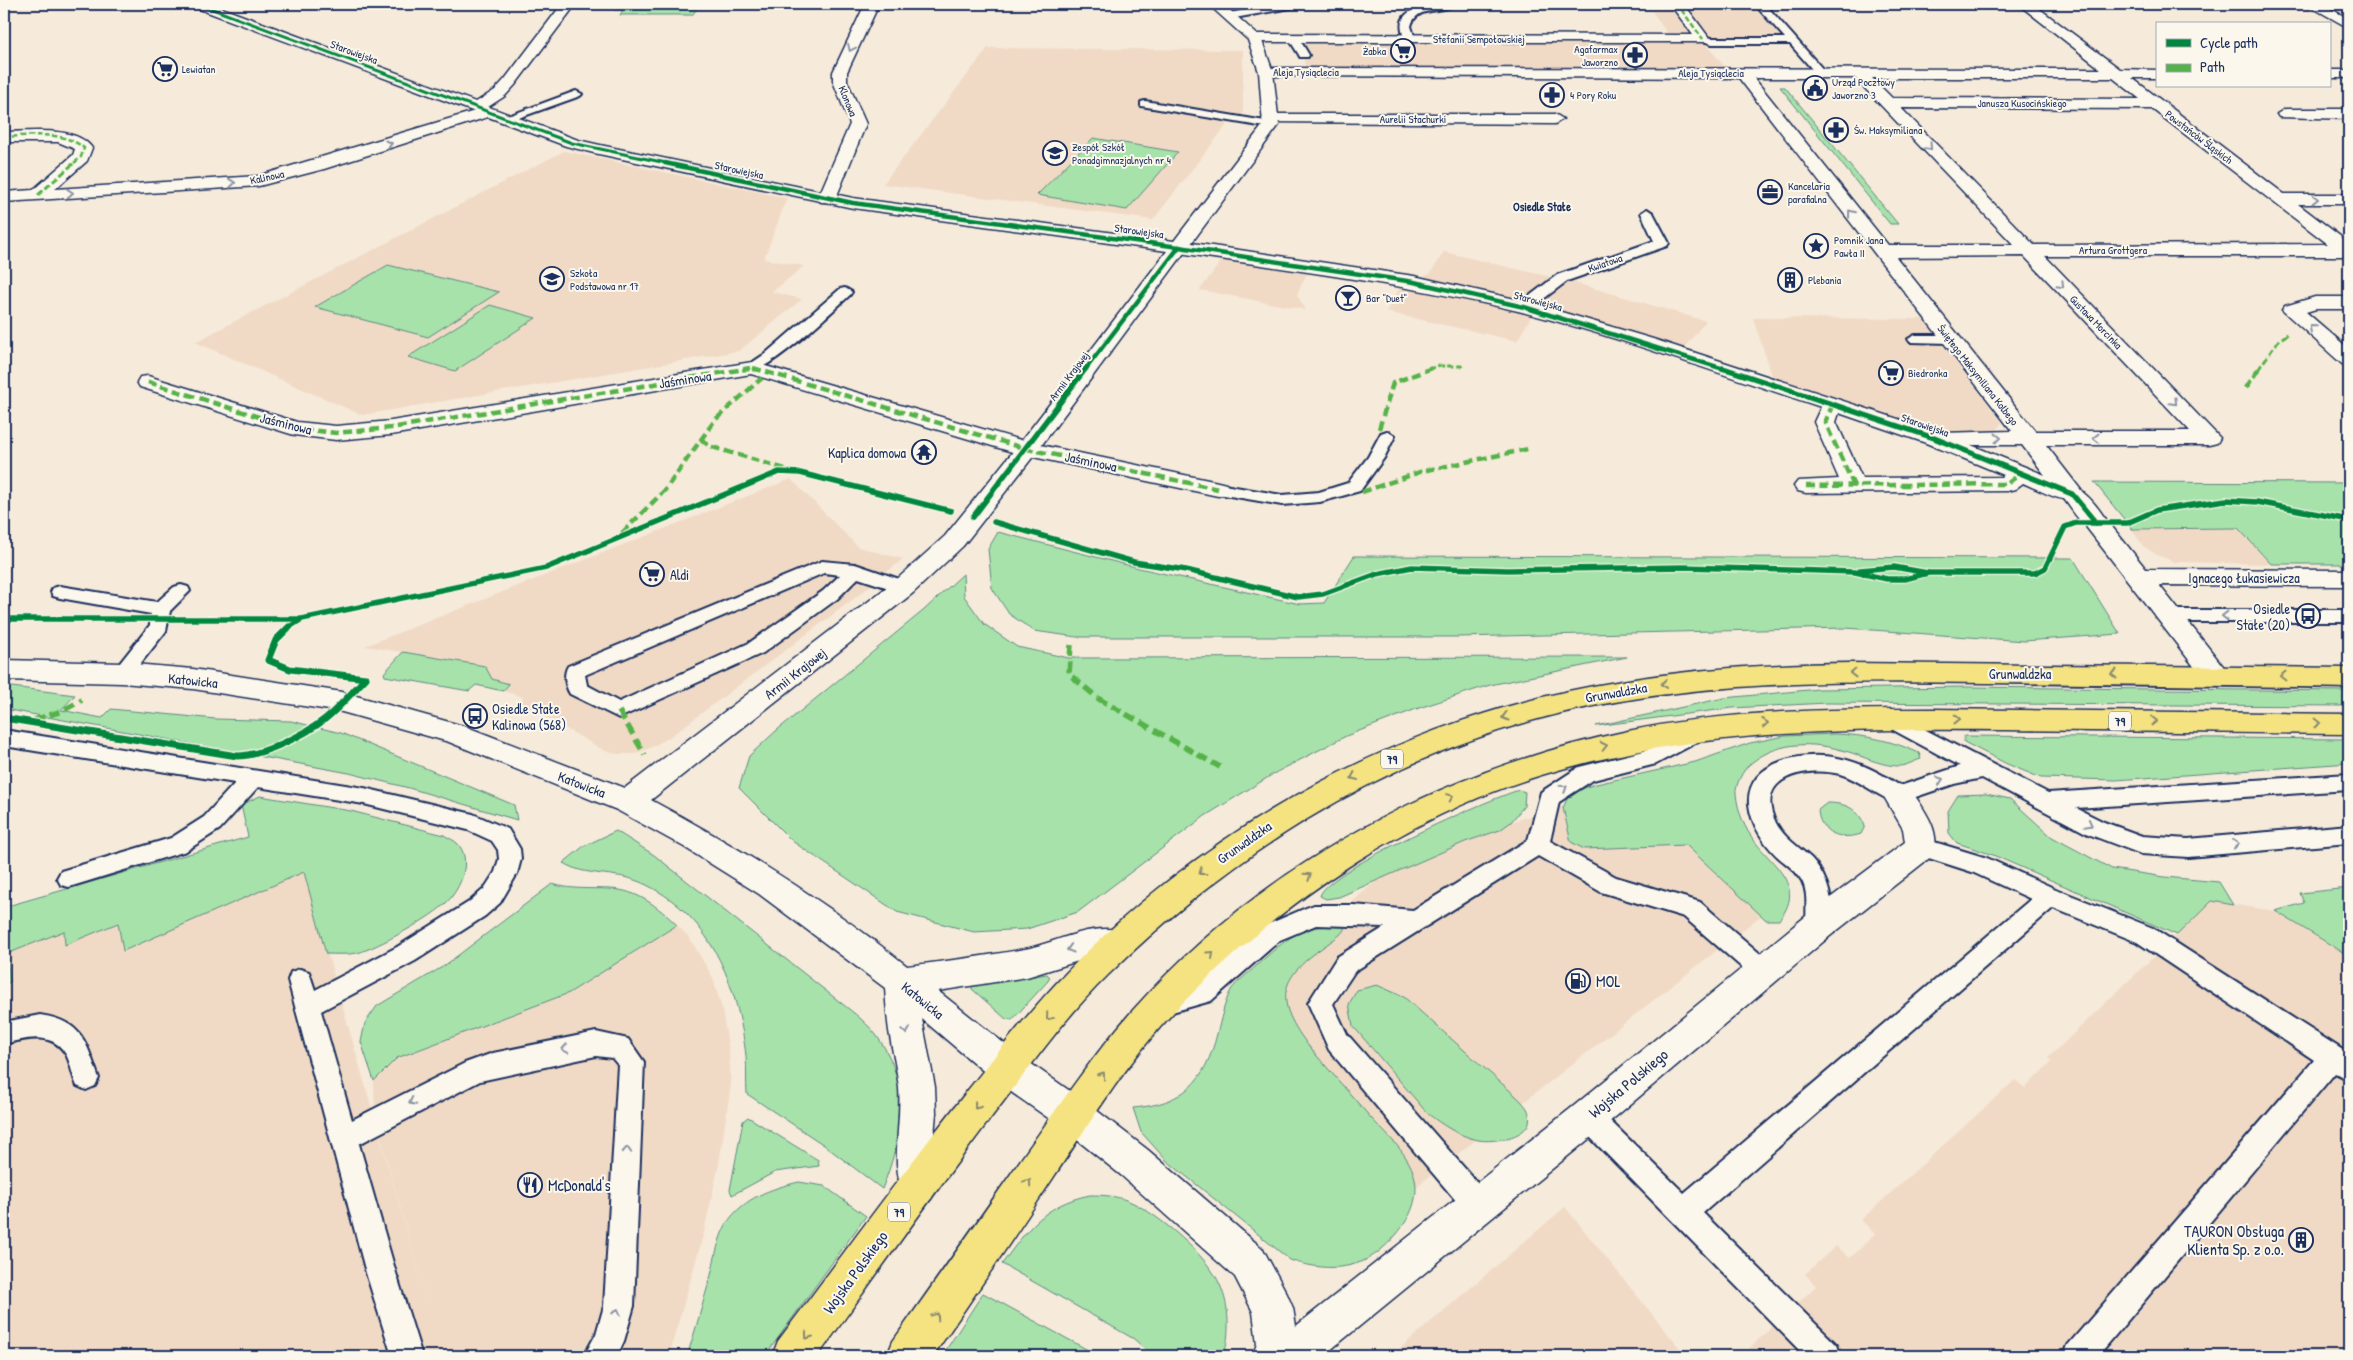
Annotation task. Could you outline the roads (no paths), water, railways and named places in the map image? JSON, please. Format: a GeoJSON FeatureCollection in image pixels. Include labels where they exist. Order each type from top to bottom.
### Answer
{"type":"FeatureCollection","features":[{"type":"Feature","properties":{"kind":"main road","name":"Grunwaldzka"},"geometry":{"type":"LineString","coordinates":[[1007,1068],[1076,985],[1118,943],[1180,889],[1222,857],[1309,800],[1406,752],[1482,724],[1533,709],[1622,690],[1704,679],[1770,674],[1969,673],[2349,678]]}},
{"type":"Feature","properties":{"kind":"main road","name":"79"},"geometry":{"type":"LineString","coordinates":[[908,1356],[1074,1115],[1124,1046],[1160,1004],[1210,955],[1269,904],[1330,861],[1417,812],[1500,777],[1563,757],[1622,742],[1706,729],[1790,722],[1891,720],[2349,724]]}},
{"type":"Feature","properties":{"kind":"main road","name":"Wojska Polskiego"},"geometry":{"type":"LineString","coordinates":[[793,1356],[1007,1068]]}},
{"type":"Feature","properties":{"kind":"street","name":"Starowiejska"},"geometry":{"type":"LineString","coordinates":[[199,4],[572,143],[600,150],[827,198],[1414,282],[1524,307],[1646,343],[1934,438],[2072,494]]}},
{"type":"Feature","properties":{"kind":"street","name":"Kalinowa"},"geometry":{"type":"LineString","coordinates":[[4,197],[259,181],[318,165],[483,110],[510,82],[569,4]]}},
{"type":"Feature","properties":{"kind":"street","name":"Klonowa"},"geometry":{"type":"LineString","coordinates":[[827,198],[858,124],[840,80],[840,72],[872,4]]}},
{"type":"Feature","properties":{"kind":"street"},"geometry":{"type":"LineString","coordinates":[[1215,4],[1254,38],[1266,72],[1270,122]]}},
{"type":"Feature","properties":{"kind":"street"},"geometry":{"type":"LineString","coordinates":[[1678,4],[1703,39]]}},
{"type":"Feature","properties":{"kind":"street","name":"Powstańców Śląskich"},"geometry":{"type":"LineString","coordinates":[[2026,4],[2348,251]]}},
{"type":"Feature","properties":{"kind":"street"},"geometry":{"type":"LineString","coordinates":[[2313,4],[2349,24]]}},
{"type":"Feature","properties":{"kind":"street","name":"Stefanii Sempołowskiej"},"geometry":{"type":"LineString","coordinates":[[1254,38],[1703,39]]}},
{"type":"Feature","properties":{"kind":"street","name":"Aleja Tysiąclecia"},"geometry":{"type":"LineString","coordinates":[[1266,72],[2156,74]]}},
{"type":"Feature","properties":{"kind":"street","name":"Świętego Maksymiliana Kolbego"},"geometry":{"type":"LineString","coordinates":[[1743,73],[2027,438],[2216,675]]}},
{"type":"Feature","properties":{"kind":"street","name":"Gustawa Morcinka"},"geometry":{"type":"LineString","coordinates":[[1860,74],[2208,438],[2027,438]]}},
{"type":"Feature","properties":{"kind":"street"},"geometry":{"type":"LineString","coordinates":[[2330,74],[2349,74]]}},
{"type":"Feature","properties":{"kind":"street","name":"Janusza Kusocińskiego"},"geometry":{"type":"LineString","coordinates":[[1888,103],[2156,104]]}},
{"type":"Feature","properties":{"kind":"street"},"geometry":{"type":"LineString","coordinates":[[2285,114],[2349,114]]}},
{"type":"Feature","properties":{"kind":"street","name":"Aurelii Stachurki"},"geometry":{"type":"LineString","coordinates":[[1270,122],[1555,119]]}},
{"type":"Feature","properties":{"kind":"street","name":"Armii Krajowej"},"geometry":{"type":"LineString","coordinates":[[628,802],[904,587],[954,541],[1179,247],[1270,122]]}},
{"type":"Feature","properties":{"kind":"street"},"geometry":{"type":"LineString","coordinates":[[4,137],[65,138],[79,142],[84,148],[81,157],[38,195]]}},
{"type":"Feature","properties":{"kind":"street"},"geometry":{"type":"LineString","coordinates":[[2281,199],[2349,199]]}},
{"type":"Feature","properties":{"kind":"street","name":"Artura Grottgera"},"geometry":{"type":"LineString","coordinates":[[1881,251],[2348,251]]}},
{"type":"Feature","properties":{"kind":"street"},"geometry":{"type":"LineString","coordinates":[[2349,303],[2314,303],[2292,310],[2349,360]]}},
{"type":"Feature","properties":{"kind":"street","name":"Jaśminowa"},"geometry":{"type":"LineString","coordinates":[[148,382],[294,428],[336,433],[391,428],[752,368],[1026,449],[1218,489]]}},
{"type":"Feature","properties":{"kind":"street"},"geometry":{"type":"LineString","coordinates":[[1833,404],[1825,422],[1854,486]]}},
{"type":"Feature","properties":{"kind":"street","name":"Starowiejska"},"geometry":{"type":"LineString","coordinates":[[1934,438],[2027,438]]}},
{"type":"Feature","properties":{"kind":"street"},"geometry":{"type":"LineString","coordinates":[[1806,486],[2007,484],[2021,473]]}},
{"type":"Feature","properties":{"kind":"street","name":"Ignacego Łukasiewicza"},"geometry":{"type":"LineString","coordinates":[[2139,577],[2349,578]]}},
{"type":"Feature","properties":{"kind":"street","name":"Katowicka"},"geometry":{"type":"LineString","coordinates":[[4,670],[122,673],[237,685],[342,702],[457,734],[628,802],[694,838],[770,885],[859,948],[1007,1068],[1074,1115],[1135,1163],[1249,1263],[1273,1308],[1278,1345],[1273,1356]]}},
{"type":"Feature","properties":{"kind":"street"},"geometry":{"type":"LineString","coordinates":[[1898,795],[1918,828],[1921,847]]}},
{"type":"Feature","properties":{"kind":"street","name":"Wojska Polskiego"},"geometry":{"type":"LineString","coordinates":[[1291,1356],[1588,1117],[1763,970],[1921,847]]}},
{"type":"Feature","properties":{"kind":"street"},"geometry":{"type":"LineString","coordinates":[[918,1186],[914,1147],[917,1087],[906,1030],[901,982],[1027,963],[1088,944],[1118,943]]}},
{"type":"Feature","properties":{"kind":"lane"},"geometry":{"type":"LineString","coordinates":[[1230,16],[1296,4]]}},
{"type":"Feature","properties":{"kind":"lane"},"geometry":{"type":"LineString","coordinates":[[1410,38],[1406,25],[1408,18],[1415,12],[1451,4]]}},
{"type":"Feature","properties":{"kind":"lane"},"geometry":{"type":"LineString","coordinates":[[1678,4],[1760,5],[1822,74]]}},
{"type":"Feature","properties":{"kind":"lane"},"geometry":{"type":"LineString","coordinates":[[1294,38],[1304,56]]}},
{"type":"Feature","properties":{"kind":"lane"},"geometry":{"type":"LineString","coordinates":[[1703,39],[1793,41]]}},
{"type":"Feature","properties":{"kind":"lane"},"geometry":{"type":"LineString","coordinates":[[506,118],[576,94]]}},
{"type":"Feature","properties":{"kind":"lane"},"geometry":{"type":"LineString","coordinates":[[1145,104],[1270,122]]}},
{"type":"Feature","properties":{"kind":"lane","name":"Kwiatowa"},"geometry":{"type":"LineString","coordinates":[[1524,307],[1562,278],[1662,242],[1647,213]]}},
{"type":"Feature","properties":{"kind":"lane"},"geometry":{"type":"LineString","coordinates":[[752,368],[770,357],[845,292]]}},
{"type":"Feature","properties":{"kind":"lane"},"geometry":{"type":"LineString","coordinates":[[1915,339],[1950,339]]}},
{"type":"Feature","properties":{"kind":"lane"},"geometry":{"type":"LineString","coordinates":[[1218,489],[1282,500],[1320,497],[1354,487],[1376,458],[1387,436]]}},
{"type":"Feature","properties":{"kind":"lane"},"geometry":{"type":"LineString","coordinates":[[855,570],[830,595],[756,648],[619,711],[577,689],[575,671],[822,567],[855,570],[904,587]]}},
{"type":"Feature","properties":{"kind":"lane"},"geometry":{"type":"LineString","coordinates":[[122,673],[159,626],[161,609],[181,591]]}},
{"type":"Feature","properties":{"kind":"lane"},"geometry":{"type":"LineString","coordinates":[[60,592],[161,609]]}},
{"type":"Feature","properties":{"kind":"lane"},"geometry":{"type":"LineString","coordinates":[[2170,616],[2349,616]]}},
{"type":"Feature","properties":{"kind":"lane"},"geometry":{"type":"LineString","coordinates":[[1891,720],[2096,828],[2141,845],[2188,848],[2349,834]]}},
{"type":"Feature","properties":{"kind":"lane"},"geometry":{"type":"LineString","coordinates":[[1478,1205],[1338,1042],[1320,1003],[1346,964],[1414,920],[1538,845],[1549,798],[1587,773],[1649,758],[1706,729]]}},
{"type":"Feature","properties":{"kind":"lane"},"geometry":{"type":"LineString","coordinates":[[4,738],[364,796],[473,823],[500,834],[509,849],[510,859],[504,879],[492,896],[477,909],[406,954],[308,1006]]}},
{"type":"Feature","properties":{"kind":"lane"},"geometry":{"type":"LineString","coordinates":[[1818,926],[1820,896],[1810,875],[1796,857],[1779,843],[1764,818],[1760,800],[1764,783],[1771,776],[1787,768],[1807,764],[1830,763],[1874,780],[1898,795],[1952,776],[1984,769]]}},
{"type":"Feature","properties":{"kind":"lane"},"geometry":{"type":"LineString","coordinates":[[69,878],[178,845],[212,823],[253,778]]}},
{"type":"Feature","properties":{"kind":"lane"},"geometry":{"type":"LineString","coordinates":[[2047,801],[2349,782]]}},
{"type":"Feature","properties":{"kind":"lane"},"geometry":{"type":"LineString","coordinates":[[1538,845],[1609,885],[1692,909],[1763,970]]}},
{"type":"Feature","properties":{"kind":"lane"},"geometry":{"type":"LineString","coordinates":[[1921,847],[1980,864],[2050,897],[2145,934],[2341,1063],[2079,1356]]}},
{"type":"Feature","properties":{"kind":"lane"},"geometry":{"type":"LineString","coordinates":[[1683,1212],[2050,897]]}},
{"type":"Feature","properties":{"kind":"lane"},"geometry":{"type":"LineString","coordinates":[[1160,1004],[1202,993],[1272,933],[1314,915],[1353,915],[1414,920]]}},
{"type":"Feature","properties":{"kind":"lane"},"geometry":{"type":"LineString","coordinates":[[300,980],[407,1356]]}},
{"type":"Feature","properties":{"kind":"lane"},"geometry":{"type":"LineString","coordinates":[[4,1033],[29,1027],[49,1026],[59,1031],[73,1042],[86,1078]]}},
{"type":"Feature","properties":{"kind":"lane"},"geometry":{"type":"LineString","coordinates":[[344,1138],[474,1071],[492,1064],[596,1044],[620,1047],[631,1062],[619,1306],[609,1342],[599,1356]]}},
{"type":"Feature","properties":{"kind":"lane"},"geometry":{"type":"LineString","coordinates":[[1588,1117],[1826,1356]]}},
{"type":"Feature","properties":{"kind":"place","name":"Żabka"},"geometry":{"type":"Point","coordinates":[1403,51]}},
{"type":"Feature","properties":{"kind":"place","name":"Agafarmax Jaworzno"},"geometry":{"type":"Point","coordinates":[1635,55]}},
{"type":"Feature","properties":{"kind":"place","name":"Lewiatan"},"geometry":{"type":"Point","coordinates":[165,69]}},
{"type":"Feature","properties":{"kind":"place","name":"Urząd Pocztowy Jaworzno 3"},"geometry":{"type":"Point","coordinates":[1815,88]}},
{"type":"Feature","properties":{"kind":"place","name":"4 Pory Roku"},"geometry":{"type":"Point","coordinates":[1552,95]}},
{"type":"Feature","properties":{"kind":"place","name":"Św. Maksymiliana"},"geometry":{"type":"Point","coordinates":[1836,130]}},
{"type":"Feature","properties":{"kind":"place","name":"Zespół Szkół Ponadgimnazjalnych nr 4"},"geometry":{"type":"Point","coordinates":[1055,153]}},
{"type":"Feature","properties":{"kind":"place","name":"Kancelaria parafialna"},"geometry":{"type":"Point","coordinates":[1770,192]}},
{"type":"Feature","properties":{"kind":"place","name":"Pomnik Jana Pawła II"},"geometry":{"type":"Point","coordinates":[1816,246]}},
{"type":"Feature","properties":{"kind":"place","name":"Szkoła Podstawowa nr 17"},"geometry":{"type":"Point","coordinates":[552,279]}},
{"type":"Feature","properties":{"kind":"place","name":"Plebania"},"geometry":{"type":"Point","coordinates":[1790,280]}},
{"type":"Feature","properties":{"kind":"place","name":"Bar \"Duet\""},"geometry":{"type":"Point","coordinates":[1348,298]}},
{"type":"Feature","properties":{"kind":"place","name":"Biedronka"},"geometry":{"type":"Point","coordinates":[1891,373]}},
{"type":"Feature","properties":{"kind":"place","name":"Kaplica domowa"},"geometry":{"type":"Point","coordinates":[924,452]}},
{"type":"Feature","properties":{"kind":"place","name":"Aldi"},"geometry":{"type":"Point","coordinates":[652,574]}},
{"type":"Feature","properties":{"kind":"place","name":"Osiedle Stałe (20)"},"geometry":{"type":"Point","coordinates":[2308,616]}},
{"type":"Feature","properties":{"kind":"place","name":"Osiedle Stałe Kalinowa (568)"},"geometry":{"type":"Point","coordinates":[475,716]}},
{"type":"Feature","properties":{"kind":"place","name":"MOL"},"geometry":{"type":"Point","coordinates":[1578,981]}},
{"type":"Feature","properties":{"kind":"place","name":"McDonald's"},"geometry":{"type":"Point","coordinates":[530,1185]}},
{"type":"Feature","properties":{"kind":"place","name":"TAURON Obsługa Klienta Sp. z o.o."},"geometry":{"type":"Point","coordinates":[2301,1240]}},
{"type":"Feature","properties":{"kind":"district","name":"Osiedle Stałe"},"geometry":{"type":"Point","coordinates":[1542,206]}}]}
